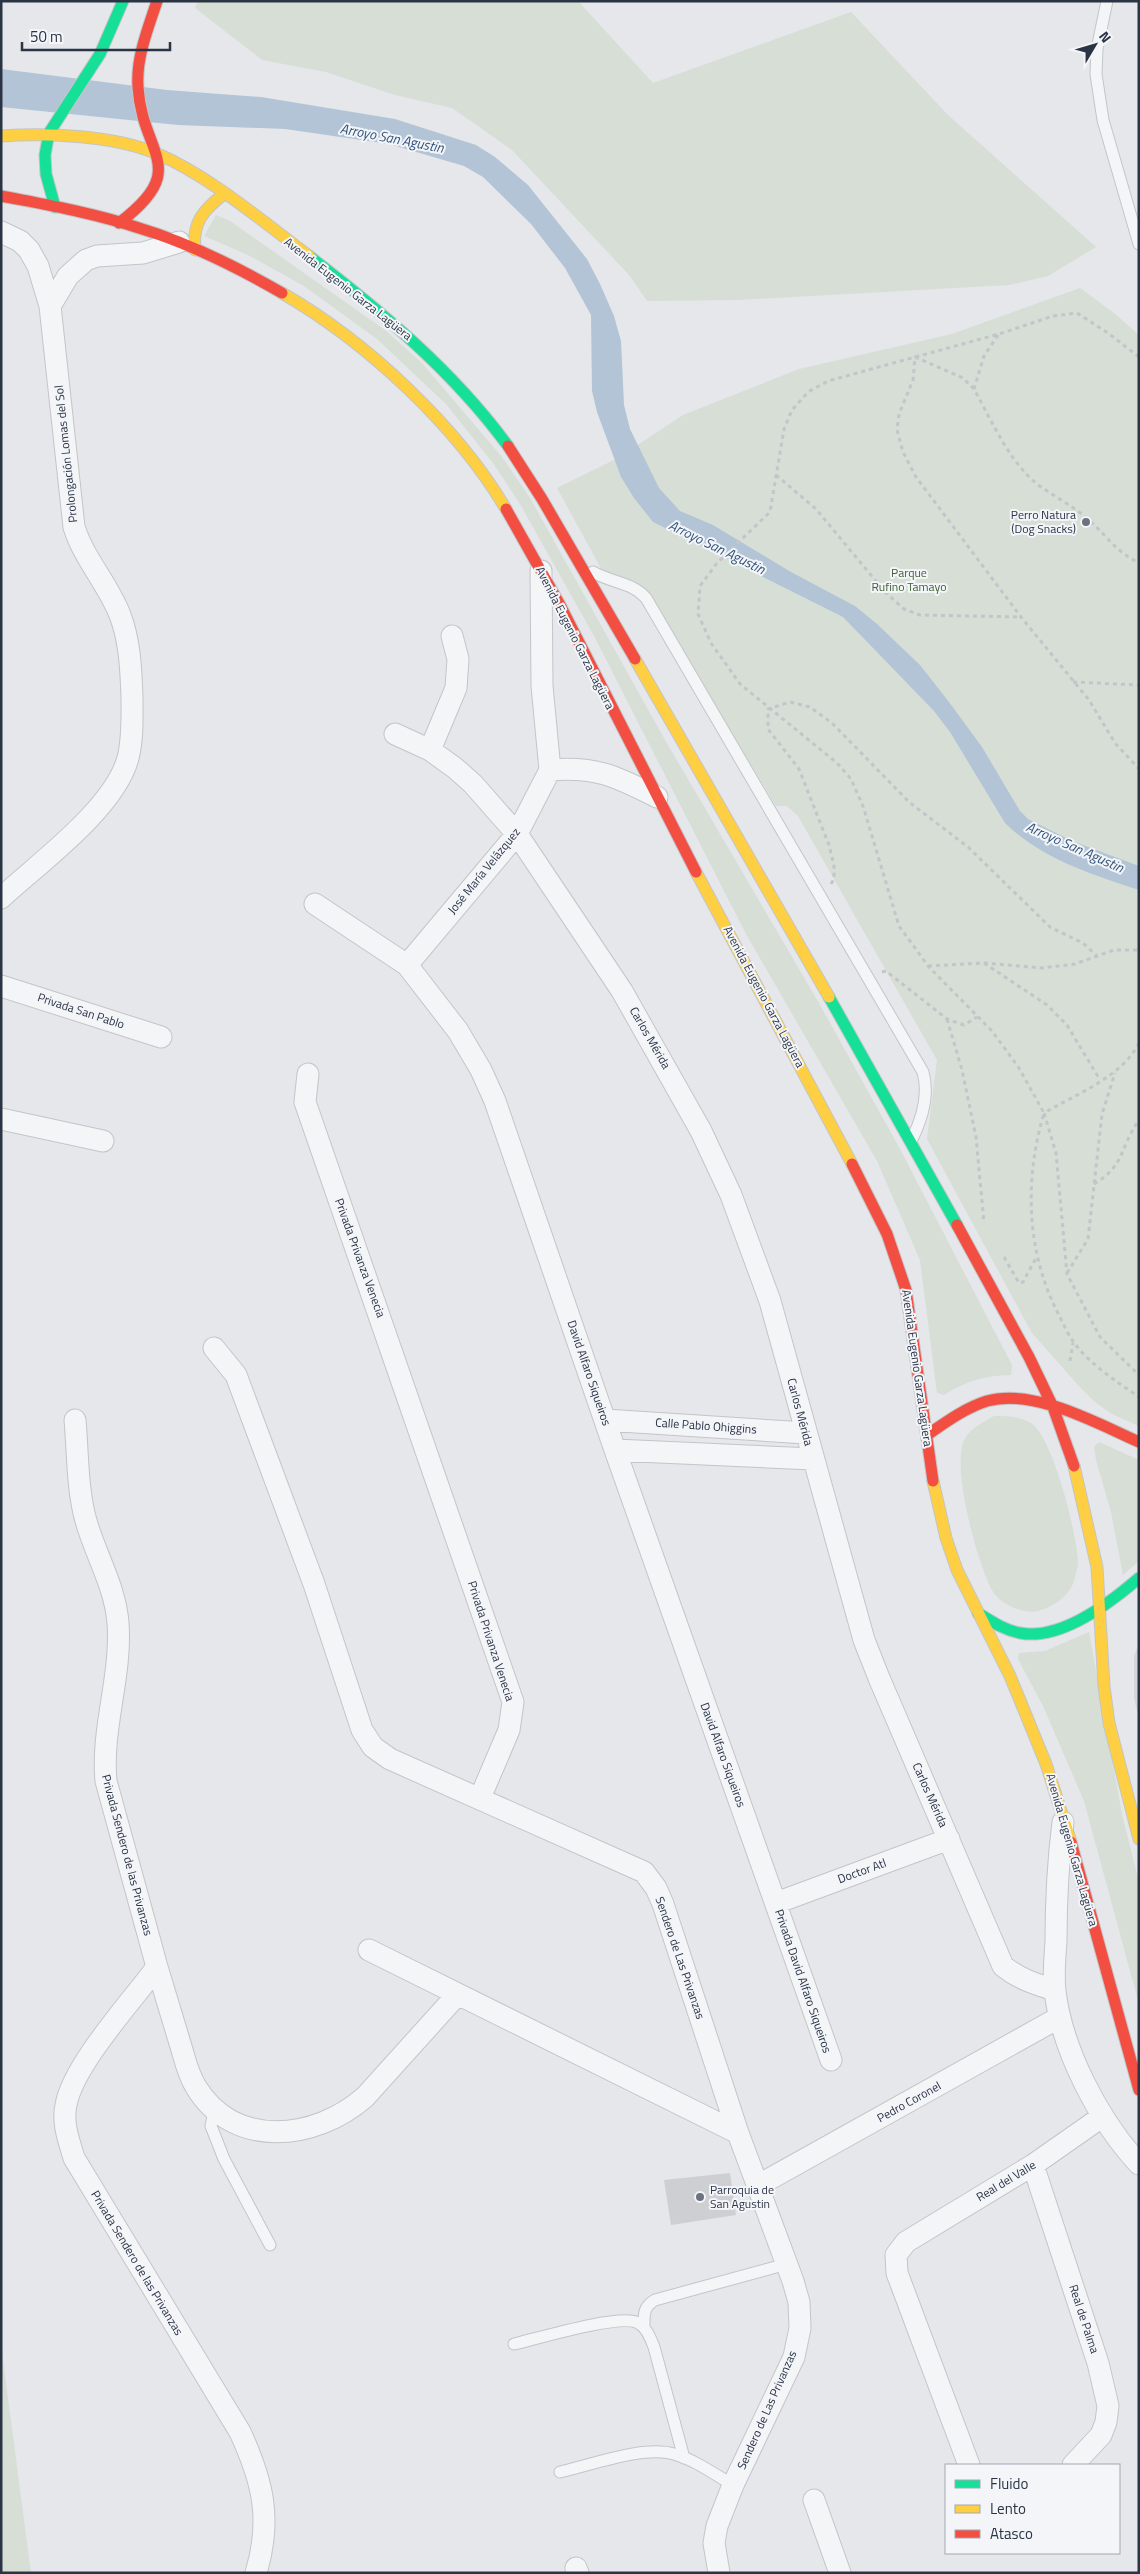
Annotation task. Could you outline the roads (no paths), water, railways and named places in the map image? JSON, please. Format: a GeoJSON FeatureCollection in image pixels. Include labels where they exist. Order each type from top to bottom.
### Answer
{"type":"FeatureCollection","features":[{"type":"Feature","properties":{"kind":"main road"},"geometry":{"type":"LineString","coordinates":[[55,207],[46,174],[45,155],[49,133],[100,54],[123,1]]}},
{"type":"Feature","properties":{"kind":"main road"},"geometry":{"type":"LineString","coordinates":[[119,223],[137,212],[154,192],[158,178],[157,154],[139,101],[138,82],[140,60],[157,1]]}},
{"type":"Feature","properties":{"kind":"main road","name":"Avenida Eugenio Garza Lagüera"},"geometry":{"type":"LineString","coordinates":[[1,136],[49,133],[105,140],[157,154],[224,194],[348,286],[405,333],[443,368],[486,416],[518,461],[582,566],[912,1140],[1029,1357],[1053,1407],[1075,1469],[1097,1567],[1101,1606],[1104,1686],[1109,1723],[1139,1839]]}},
{"type":"Feature","properties":{"kind":"main road"},"geometry":{"type":"LineString","coordinates":[[187,246],[194,225],[208,206],[224,194]]}},
{"type":"Feature","properties":{"kind":"main road","name":"Avenida Eugenio Garza Lagüera"},"geometry":{"type":"LineString","coordinates":[[1,196],[119,223],[187,246],[297,300],[347,334],[396,376],[432,413],[500,500],[541,571],[657,797],[854,1168],[887,1234],[906,1290],[933,1486],[946,1538],[957,1570],[1030,1722],[1064,1815],[1139,2090]]}},
{"type":"Feature","properties":{"kind":"main road"},"geometry":{"type":"LineString","coordinates":[[927,1435],[960,1414],[997,1399],[1019,1399],[1053,1407],[1139,1442]]}},
{"type":"Feature","properties":{"kind":"main road"},"geometry":{"type":"LineString","coordinates":[[978,1613],[998,1626],[1017,1633],[1034,1634],[1071,1624],[1101,1606],[1139,1578]]}},
{"type":"Feature","properties":{"kind":"street","name":"Prolongación Lomas del Sol"},"geometry":{"type":"LineString","coordinates":[[1,232],[20,241],[29,250],[38,266],[50,306],[74,528],[79,544],[107,590],[122,622],[131,668],[131,739],[128,759],[115,786],[91,815],[1,898]]}},
{"type":"Feature","properties":{"kind":"street"},"geometry":{"type":"LineString","coordinates":[[50,306],[68,276],[86,260],[96,256],[143,253],[187,246]]}},
{"type":"Feature","properties":{"kind":"street"},"geometry":{"type":"LineString","coordinates":[[541,571],[542,686],[550,770],[569,768],[600,772],[657,797]]}},
{"type":"Feature","properties":{"kind":"street"},"geometry":{"type":"LineString","coordinates":[[430,750],[456,688],[458,659],[452,636]]}},
{"type":"Feature","properties":{"kind":"street","name":"Carlos Mérida"},"geometry":{"type":"LineString","coordinates":[[395,734],[430,750],[473,784],[516,834],[585,933],[622,991],[701,1131],[731,1195],[755,1255],[770,1301],[812,1459],[864,1640],[878,1678],[1003,1966],[1016,1976],[1030,1983],[1055,1990]]}},
{"type":"Feature","properties":{"kind":"street","name":"José María Velázquez"},"geometry":{"type":"LineString","coordinates":[[407,965],[516,834],[550,770]]}},
{"type":"Feature","properties":{"kind":"street","name":"David Alfaro Siqueiros"},"geometry":{"type":"LineString","coordinates":[[315,904],[407,965],[458,1031],[481,1070],[495,1100],[615,1450],[776,1903]]}},
{"type":"Feature","properties":{"kind":"street","name":"Privada San Pablo"},"geometry":{"type":"LineString","coordinates":[[1,986],[161,1036]]}},
{"type":"Feature","properties":{"kind":"street","name":"Privada Privanza Venecia"},"geometry":{"type":"LineString","coordinates":[[308,1074],[305,1102],[513,1702],[509,1730],[480,1798]]}},
{"type":"Feature","properties":{"kind":"street"},"geometry":{"type":"LineString","coordinates":[[1,1119],[104,1141]]}},
{"type":"Feature","properties":{"kind":"street"},"geometry":{"type":"LineString","coordinates":[[214,1348],[236,1374],[314,1584],[362,1730],[380,1754],[390,1760],[480,1798]]}},
{"type":"Feature","properties":{"kind":"street","name":"Privada Sendero de las Privanzas"},"geometry":{"type":"LineString","coordinates":[[76,1420],[85,1520],[110,1584],[118,1622],[118,1648],[104,1756],[106,1781],[157,1967],[187,2066],[195,2086],[214,2111],[238,2124],[263,2131],[287,2132],[311,2128],[334,2120],[365,2098],[457,1995]]}},
{"type":"Feature","properties":{"kind":"street","name":"Calle Pablo Ohiggins"},"geometry":{"type":"LineString","coordinates":[[605,1420],[806,1433]]}},
{"type":"Feature","properties":{"kind":"street"},"geometry":{"type":"LineString","coordinates":[[615,1450],[812,1459]]}},
{"type":"Feature","properties":{"kind":"street","name":"Sendero de Las Privanzas"},"geometry":{"type":"LineString","coordinates":[[480,1798],[644,1872],[650,1879],[663,1904],[738,2133],[787,2264],[799,2302],[800,2328],[794,2357],[733,2485],[717,2526],[714,2543],[719,2573]]}},
{"type":"Feature","properties":{"kind":"street"},"geometry":{"type":"LineString","coordinates":[[1064,1815],[1057,1886],[1055,1990],[1060,2017],[1086,2084],[1103,2116],[1139,2164]]}},
{"type":"Feature","properties":{"kind":"street","name":"Doctor Atl"},"geometry":{"type":"LineString","coordinates":[[776,1903],[949,1839]]}},
{"type":"Feature","properties":{"kind":"street","name":"Privada David Alfaro Siqueiros"},"geometry":{"type":"LineString","coordinates":[[776,1903],[831,2060]]}},
{"type":"Feature","properties":{"kind":"street"},"geometry":{"type":"LineString","coordinates":[[369,1950],[738,2133]]}},
{"type":"Feature","properties":{"kind":"street","name":"Privada Sendero de las Privanzas"},"geometry":{"type":"LineString","coordinates":[[157,1967],[92,2052],[76,2078],[66,2105],[66,2131],[74,2158],[240,2432],[255,2464],[263,2496],[266,2524],[262,2553],[256,2573]]}},
{"type":"Feature","properties":{"kind":"street","name":"Pedro Coronel"},"geometry":{"type":"LineString","coordinates":[[757,2186],[1060,2017]]}},
{"type":"Feature","properties":{"kind":"street","name":"Real del Valle"},"geometry":{"type":"LineString","coordinates":[[969,2464],[897,2273],[896,2255],[906,2242],[1033,2165],[1103,2116]]}},
{"type":"Feature","properties":{"kind":"street","name":"Real de Palma"},"geometry":{"type":"LineString","coordinates":[[1033,2165],[1098,2363],[1108,2406],[1106,2422],[1101,2435],[1074,2464]]}},
{"type":"Feature","properties":{"kind":"street"},"geometry":{"type":"LineString","coordinates":[[814,2500],[840,2573]]}},
{"type":"Feature","properties":{"kind":"lane"},"geometry":{"type":"LineString","coordinates":[[1107,1],[1097,49],[1096,74],[1103,120],[1139,244]]}},
{"type":"Feature","properties":{"kind":"lane"},"geometry":{"type":"LineString","coordinates":[[582,566],[609,582],[630,586],[646,598],[923,1072],[925,1081],[920,1124],[912,1140]]}},
{"type":"Feature","properties":{"kind":"lane"},"geometry":{"type":"LineString","coordinates":[[214,2111],[211,2126],[224,2159],[270,2244]]}},
{"type":"Feature","properties":{"kind":"lane"},"geometry":{"type":"LineString","coordinates":[[684,2458],[654,2346],[644,2327],[644,2311],[647,2304],[654,2300],[787,2264]]}},
{"type":"Feature","properties":{"kind":"lane"},"geometry":{"type":"LineString","coordinates":[[514,2344],[620,2320],[638,2323],[644,2327]]}},
{"type":"Feature","properties":{"kind":"lane"},"geometry":{"type":"LineString","coordinates":[[560,2472],[649,2452],[663,2452],[684,2458],[733,2485]]}},
{"type":"Feature","properties":{"kind":"water","name":"Arroyo San Agustin"},"geometry":{"type":"Polygon","coordinates":[[[1,69],[167,90],[261,97],[395,119],[476,145],[495,157],[528,185],[587,259],[600,284],[614,316],[621,341],[624,405],[630,429],[659,488],[680,511],[713,525],[791,572],[855,606],[877,624],[920,665],[949,702],[982,747],[1020,811],[1028,819],[1072,841],[1139,866],[1139,890],[1068,864],[1019,836],[1005,823],[950,732],[934,711],[843,617],[653,522],[634,498],[621,477],[597,412],[592,391],[591,315],[565,268],[531,224],[483,177],[464,166],[389,144],[285,129],[178,125],[1,107],[1,69]]]}},
{"type":"Feature","properties":{"kind":"place","name":"Perro Natura (Dog Snacks)"},"geometry":{"type":"Point","coordinates":[1086,522]}},
{"type":"Feature","properties":{"kind":"place","name":"Parroquia de San Agustin"},"geometry":{"type":"Point","coordinates":[700,2197]}},
{"type":"Feature","properties":{"kind":"park label","name":"Parque Rufino Tamayo"},"geometry":{"type":"Point","coordinates":[909,580]}}]}
